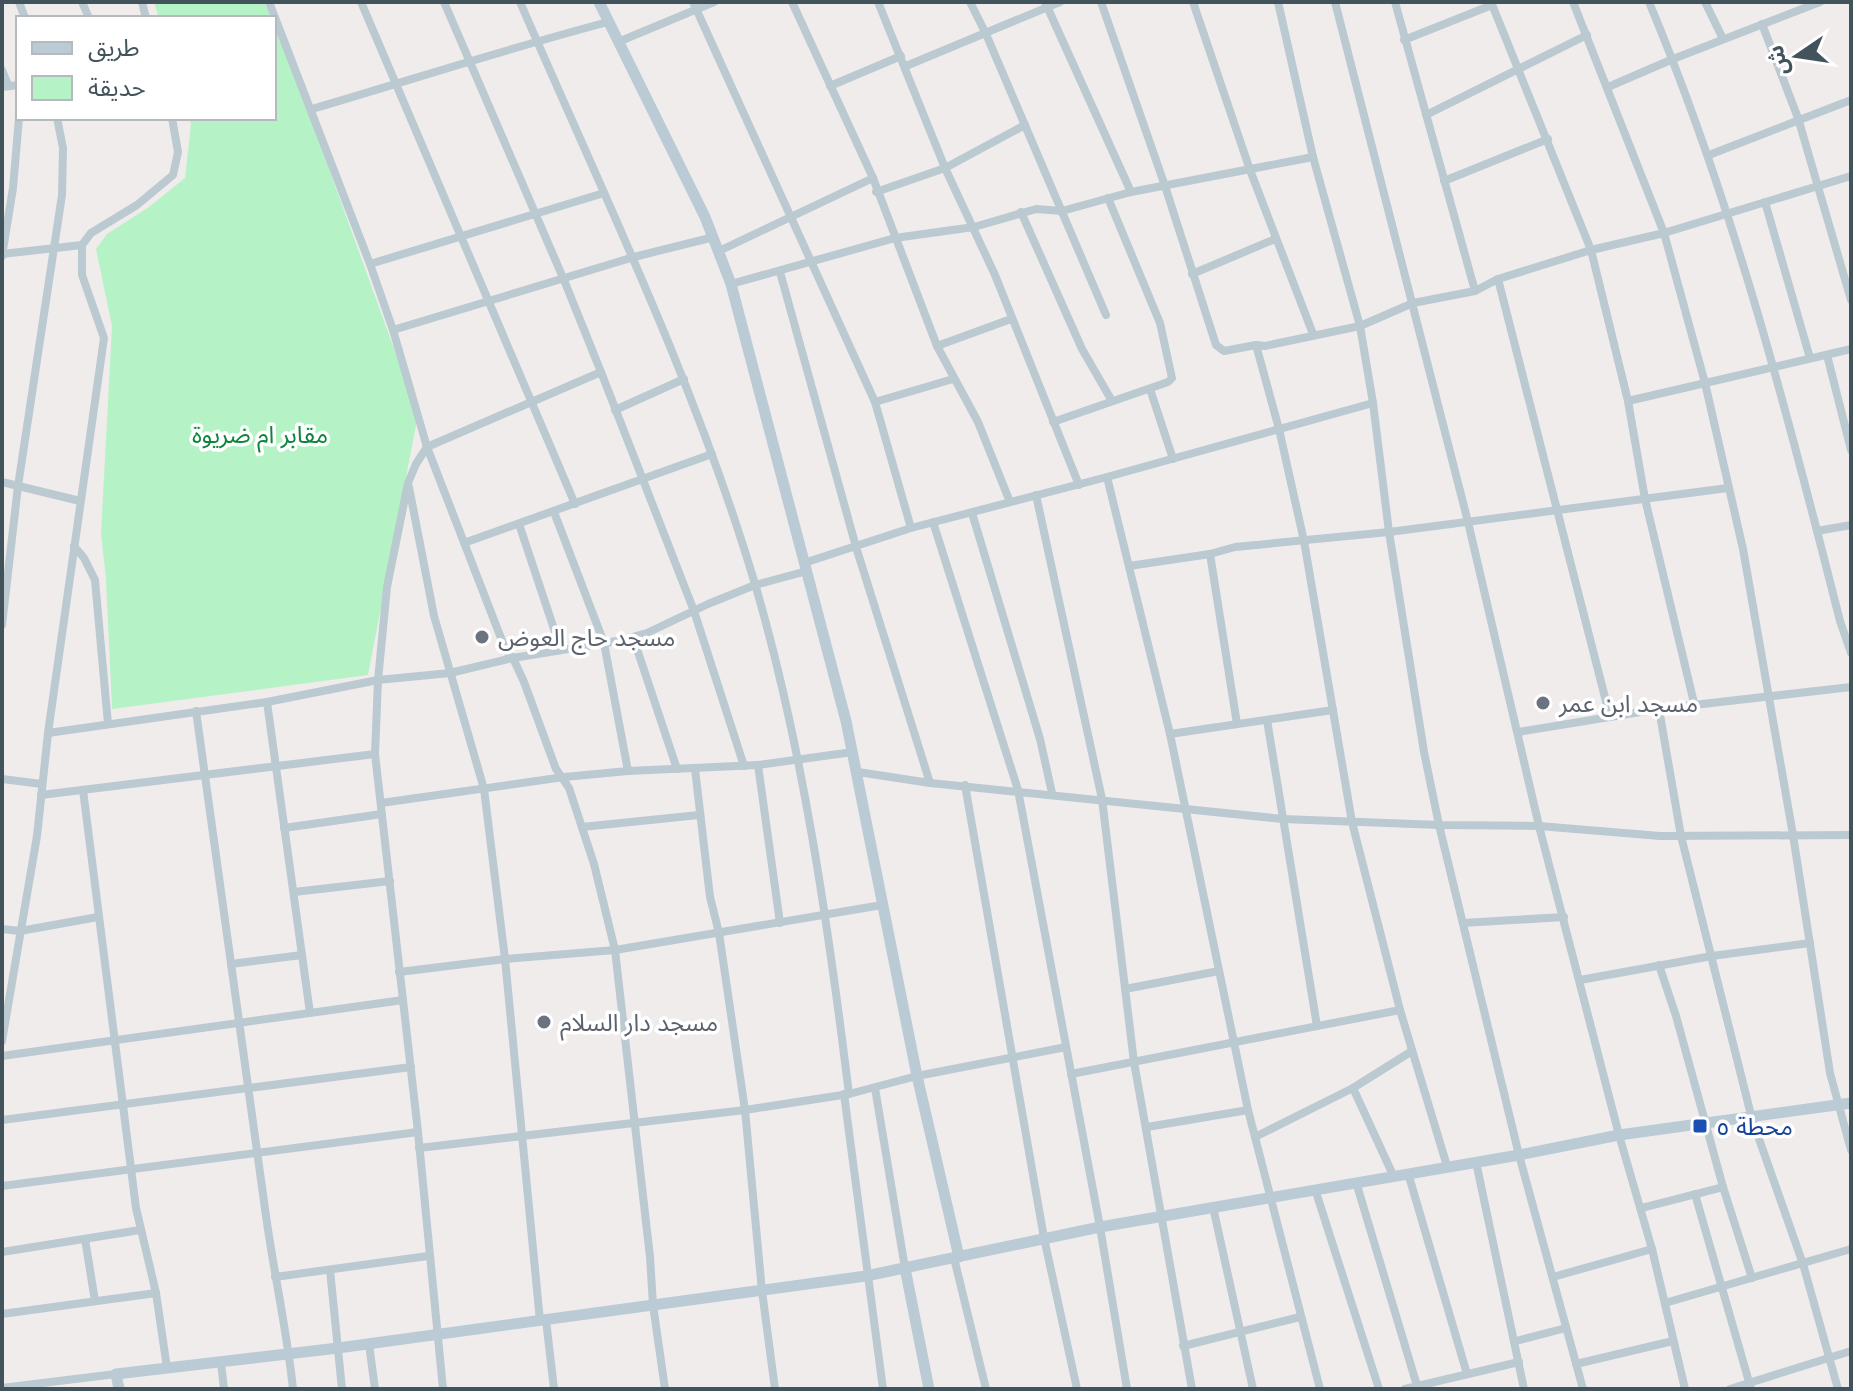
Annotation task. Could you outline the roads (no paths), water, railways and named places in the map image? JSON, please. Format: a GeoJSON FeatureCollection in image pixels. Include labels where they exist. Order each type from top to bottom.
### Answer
{"type":"FeatureCollection","features":[{"type":"Feature","properties":{"kind":"street"},"geometry":{"type":"LineString","coordinates":[[361,2],[575,504]]}},
{"type":"Feature","properties":{"kind":"street"},"geometry":{"type":"LineString","coordinates":[[444,2],[601,372],[694,611],[744,766]]}},
{"type":"Feature","properties":{"kind":"street"},"geometry":{"type":"LineString","coordinates":[[520,2],[634,257],[684,379],[755,585],[798,759],[825,915],[866,1276],[883,1389]]}},
{"type":"Feature","properties":{"kind":"street"},"geometry":{"type":"LineString","coordinates":[[599,2],[714,237],[731,284],[858,772],[917,1076],[986,1389]]}},
{"type":"Feature","properties":{"kind":"street"},"geometry":{"type":"LineString","coordinates":[[618,42],[694,6],[714,2]]}},
{"type":"Feature","properties":{"kind":"street"},"geometry":{"type":"LineString","coordinates":[[792,2],[873,178],[937,346],[978,422],[1010,502]]}},
{"type":"Feature","properties":{"kind":"street"},"geometry":{"type":"LineString","coordinates":[[878,2],[1079,485]]}},
{"type":"Feature","properties":{"kind":"street"},"geometry":{"type":"LineString","coordinates":[[970,2],[1106,315]]}},
{"type":"Feature","properties":{"kind":"street"},"geometry":{"type":"LineString","coordinates":[[906,66],[986,34],[1046,5],[1060,2]]}},
{"type":"Feature","properties":{"kind":"street"},"geometry":{"type":"LineString","coordinates":[[1101,2],[1216,345],[1224,351],[1265,346],[1360,326],[1413,303],[1475,291],[1498,279],[1591,250],[1664,233],[1851,176]]}},
{"type":"Feature","properties":{"kind":"street"},"geometry":{"type":"LineString","coordinates":[[1193,2],[1250,170],[1313,334]]}},
{"type":"Feature","properties":{"kind":"street"},"geometry":{"type":"LineString","coordinates":[[1278,2],[1313,157],[1360,326],[1389,532],[1424,752],[1439,825],[1519,1155],[1583,1389]]}},
{"type":"Feature","properties":{"kind":"street"},"geometry":{"type":"LineString","coordinates":[[1335,2],[1468,522],[1539,826],[1619,1135],[1652,1249],[1685,1389]]}},
{"type":"Feature","properties":{"kind":"street"},"geometry":{"type":"LineString","coordinates":[[1395,2],[1475,291]]}},
{"type":"Feature","properties":{"kind":"street"},"geometry":{"type":"LineString","coordinates":[[1573,2],[1664,233],[1705,383],[1743,549],[1838,1105],[1851,1150]]}},
{"type":"Feature","properties":{"kind":"street"},"geometry":{"type":"LineString","coordinates":[[1649,2],[1729,214],[1851,653]]}},
{"type":"Feature","properties":{"kind":"street"},"geometry":{"type":"LineString","coordinates":[[1705,2],[1723,39]]}},
{"type":"Feature","properties":{"kind":"street"},"geometry":{"type":"LineString","coordinates":[[1608,87],[1762,24],[1795,6],[1820,2]]}},
{"type":"Feature","properties":{"kind":"street"},"geometry":{"type":"LineString","coordinates":[[1404,40],[1491,4],[1591,250],[1628,401],[1645,499],[1695,707]]}},
{"type":"Feature","properties":{"kind":"street"},"geometry":{"type":"LineString","coordinates":[[1046,5],[1131,192]]}},
{"type":"Feature","properties":{"kind":"street"},"geometry":{"type":"LineString","coordinates":[[694,6],[875,402],[911,528]]}},
{"type":"Feature","properties":{"kind":"street"},"geometry":{"type":"LineString","coordinates":[[276,19],[370,264],[427,447],[503,645],[513,658],[582,827],[615,950],[653,1305],[665,1389]]}},
{"type":"Feature","properties":{"kind":"street"},"geometry":{"type":"LineString","coordinates":[[312,109],[608,22]]}},
{"type":"Feature","properties":{"kind":"street"},"geometry":{"type":"LineString","coordinates":[[1762,24],[1798,118],[1851,300]]}},
{"type":"Feature","properties":{"kind":"street"},"geometry":{"type":"LineString","coordinates":[[1426,115],[1587,35]]}},
{"type":"Feature","properties":{"kind":"street"},"geometry":{"type":"LineString","coordinates":[[830,86],[901,56]]}},
{"type":"Feature","properties":{"kind":"street"},"geometry":{"type":"LineString","coordinates":[[2,70],[9,86]]}},
{"type":"Feature","properties":{"kind":"street"},"geometry":{"type":"LineString","coordinates":[[1709,155],[1851,100]]}},
{"type":"Feature","properties":{"kind":"street"},"geometry":{"type":"LineString","coordinates":[[19,120],[13,188],[2,254],[82,245]]}},
{"type":"Feature","properties":{"kind":"street"},"geometry":{"type":"LineString","coordinates":[[2,625],[18,486],[64,161],[57,120]]}},
{"type":"Feature","properties":{"kind":"street"},"geometry":{"type":"LineString","coordinates":[[2,1041],[37,836],[48,733],[104,338],[82,275],[82,245],[91,233],[137,205],[173,175],[178,152],[172,120]]}},
{"type":"Feature","properties":{"kind":"street"},"geometry":{"type":"LineString","coordinates":[[876,192],[945,168],[1025,125]]}},
{"type":"Feature","properties":{"kind":"street"},"geometry":{"type":"LineString","coordinates":[[1444,181],[1548,139]]}},
{"type":"Feature","properties":{"kind":"street"},"geometry":{"type":"LineString","coordinates":[[731,284],[895,238],[974,227],[1036,209],[1062,211],[1131,192],[1313,157]]}},
{"type":"Feature","properties":{"kind":"street"},"geometry":{"type":"LineString","coordinates":[[719,251],[873,178]]}},
{"type":"Feature","properties":{"kind":"street"},"geometry":{"type":"LineString","coordinates":[[370,264],[604,193]]}},
{"type":"Feature","properties":{"kind":"street"},"geometry":{"type":"LineString","coordinates":[[1053,422],[1150,389],[1172,378],[1160,323],[1108,198]]}},
{"type":"Feature","properties":{"kind":"street"},"geometry":{"type":"LineString","coordinates":[[1765,202],[1810,358]]}},
{"type":"Feature","properties":{"kind":"street"},"geometry":{"type":"LineString","coordinates":[[1021,212],[1082,349],[1112,401]]}},
{"type":"Feature","properties":{"kind":"street"},"geometry":{"type":"LineString","coordinates":[[393,330],[634,257],[714,237]]}},
{"type":"Feature","properties":{"kind":"street"},"geometry":{"type":"LineString","coordinates":[[1192,274],[1275,239]]}},
{"type":"Feature","properties":{"kind":"street"},"geometry":{"type":"LineString","coordinates":[[780,272],[856,547],[930,783]]}},
{"type":"Feature","properties":{"kind":"street"},"geometry":{"type":"LineString","coordinates":[[1498,279],[1610,717]]}},
{"type":"Feature","properties":{"kind":"street"},"geometry":{"type":"LineString","coordinates":[[937,346],[1011,319]]}},
{"type":"Feature","properties":{"kind":"street"},"geometry":{"type":"LineString","coordinates":[[1256,345],[1304,541],[1352,822],[1400,1010],[1447,1166]]}},
{"type":"Feature","properties":{"kind":"street"},"geometry":{"type":"LineString","coordinates":[[1628,401],[1851,349]]}},
{"type":"Feature","properties":{"kind":"street"},"geometry":{"type":"LineString","coordinates":[[1827,355],[1851,450]]}},
{"type":"Feature","properties":{"kind":"street"},"geometry":{"type":"LineString","coordinates":[[443,1389],[418,1132],[375,754],[387,587],[408,483],[427,447],[601,372]]}},
{"type":"Feature","properties":{"kind":"street"},"geometry":{"type":"LineString","coordinates":[[615,410],[684,379]]}},
{"type":"Feature","properties":{"kind":"street"},"geometry":{"type":"LineString","coordinates":[[875,402],[953,379]]}},
{"type":"Feature","properties":{"kind":"street"},"geometry":{"type":"LineString","coordinates":[[1150,389],[1173,459]]}},
{"type":"Feature","properties":{"kind":"street"},"geometry":{"type":"LineString","coordinates":[[48,733],[267,702],[378,680],[450,673],[513,658],[633,637],[755,585],[911,528],[1373,403]]}},
{"type":"Feature","properties":{"kind":"street"},"geometry":{"type":"LineString","coordinates":[[464,543],[712,454]]}},
{"type":"Feature","properties":{"kind":"street"},"geometry":{"type":"LineString","coordinates":[[1107,477],[1170,734],[1248,1110],[1320,1389]]}},
{"type":"Feature","properties":{"kind":"street"},"geometry":{"type":"LineString","coordinates":[[2,482],[80,501]]}},
{"type":"Feature","properties":{"kind":"street"},"geometry":{"type":"LineString","coordinates":[[408,483],[432,607],[484,789],[543,1321],[554,1389]]}},
{"type":"Feature","properties":{"kind":"street"},"geometry":{"type":"LineString","coordinates":[[1129,566],[1210,554],[1235,547],[1389,532],[1728,488]]}},
{"type":"Feature","properties":{"kind":"street"},"geometry":{"type":"LineString","coordinates":[[1036,495],[1102,799],[1134,1062],[1192,1389]]}},
{"type":"Feature","properties":{"kind":"street"},"geometry":{"type":"LineString","coordinates":[[554,512],[604,643],[628,771]]}},
{"type":"Feature","properties":{"kind":"street"},"geometry":{"type":"LineString","coordinates":[[972,513],[1033,717],[1052,793]]}},
{"type":"Feature","properties":{"kind":"street"},"geometry":{"type":"LineString","coordinates":[[933,522],[1018,790],[1100,1227],[1127,1389]]}},
{"type":"Feature","properties":{"kind":"street"},"geometry":{"type":"LineString","coordinates":[[519,524],[561,650]]}},
{"type":"Feature","properties":{"kind":"street"},"geometry":{"type":"LineString","coordinates":[[1817,531],[1851,525]]}},
{"type":"Feature","properties":{"kind":"street"},"geometry":{"type":"LineString","coordinates":[[74,546],[95,580],[108,724]]}},
{"type":"Feature","properties":{"kind":"street"},"geometry":{"type":"LineString","coordinates":[[1210,554],[1237,724]]}},
{"type":"Feature","properties":{"kind":"street"},"geometry":{"type":"LineString","coordinates":[[633,637],[677,769]]}},
{"type":"Feature","properties":{"kind":"street"},"geometry":{"type":"LineString","coordinates":[[1518,732],[1659,709],[1851,687]]}},
{"type":"Feature","properties":{"kind":"street"},"geometry":{"type":"LineString","coordinates":[[267,702],[310,1013]]}},
{"type":"Feature","properties":{"kind":"street"},"geometry":{"type":"LineString","coordinates":[[1659,709],[1681,836],[1752,1119],[1803,1264],[1838,1389]]}},
{"type":"Feature","properties":{"kind":"street"},"geometry":{"type":"LineString","coordinates":[[1170,734],[1333,710]]}},
{"type":"Feature","properties":{"kind":"street"},"geometry":{"type":"LineString","coordinates":[[196,711],[275,1277],[287,1328],[293,1389]]}},
{"type":"Feature","properties":{"kind":"street"},"geometry":{"type":"LineString","coordinates":[[1267,720],[1317,1026]]}},
{"type":"Feature","properties":{"kind":"street"},"geometry":{"type":"LineString","coordinates":[[381,803],[564,777],[758,765],[853,752]]}},
{"type":"Feature","properties":{"kind":"street"},"geometry":{"type":"LineString","coordinates":[[41,795],[375,754]]}},
{"type":"Feature","properties":{"kind":"street"},"geometry":{"type":"LineString","coordinates":[[758,765],[780,923]]}},
{"type":"Feature","properties":{"kind":"street"},"geometry":{"type":"LineString","coordinates":[[695,769],[712,911],[719,933],[745,1110],[762,1291],[775,1389]]}},
{"type":"Feature","properties":{"kind":"street"},"geometry":{"type":"LineString","coordinates":[[858,772],[930,783],[1052,793],[1283,819],[1539,826],[1681,836],[1851,835]]}},
{"type":"Feature","properties":{"kind":"street"},"geometry":{"type":"LineString","coordinates":[[2,779],[42,784]]}},
{"type":"Feature","properties":{"kind":"street"},"geometry":{"type":"LineString","coordinates":[[965,785],[1044,1238],[1077,1389]]}},
{"type":"Feature","properties":{"kind":"street"},"geometry":{"type":"LineString","coordinates":[[83,790],[130,1169],[140,1230],[156,1293],[167,1368]]}},
{"type":"Feature","properties":{"kind":"street"},"geometry":{"type":"LineString","coordinates":[[284,828],[382,814]]}},
{"type":"Feature","properties":{"kind":"street"},"geometry":{"type":"LineString","coordinates":[[582,827],[699,815]]}},
{"type":"Feature","properties":{"kind":"street"},"geometry":{"type":"LineString","coordinates":[[294,892],[390,881]]}},
{"type":"Feature","properties":{"kind":"street"},"geometry":{"type":"LineString","coordinates":[[399,972],[615,950],[882,905]]}},
{"type":"Feature","properties":{"kind":"street"},"geometry":{"type":"LineString","coordinates":[[2,929],[20,931],[98,917]]}},
{"type":"Feature","properties":{"kind":"street"},"geometry":{"type":"LineString","coordinates":[[1463,923],[1564,917]]}},
{"type":"Feature","properties":{"kind":"street"},"geometry":{"type":"LineString","coordinates":[[1580,980],[1712,956],[1810,943]]}},
{"type":"Feature","properties":{"kind":"street"},"geometry":{"type":"LineString","coordinates":[[231,964],[302,955]]}},
{"type":"Feature","properties":{"kind":"street"},"geometry":{"type":"LineString","coordinates":[[1659,965],[1676,1016],[1704,1125],[1752,1278]]}},
{"type":"Feature","properties":{"kind":"street"},"geometry":{"type":"LineString","coordinates":[[1125,989],[1219,971]]}},
{"type":"Feature","properties":{"kind":"street"},"geometry":{"type":"LineString","coordinates":[[2,1056],[403,1000]]}},
{"type":"Feature","properties":{"kind":"street"},"geometry":{"type":"LineString","coordinates":[[1071,1074],[1400,1010]]}},
{"type":"Feature","properties":{"kind":"street"},"geometry":{"type":"LineString","coordinates":[[419,1148],[745,1110],[847,1094],[917,1076],[1066,1047]]}},
{"type":"Feature","properties":{"kind":"street"},"geometry":{"type":"LineString","coordinates":[[1255,1137],[1353,1088],[1412,1051]]}},
{"type":"Feature","properties":{"kind":"street"},"geometry":{"type":"LineString","coordinates":[[2,1120],[411,1067]]}},
{"type":"Feature","properties":{"kind":"street"},"geometry":{"type":"LineString","coordinates":[[875,1088],[929,1389]]}},
{"type":"Feature","properties":{"kind":"street"},"geometry":{"type":"LineString","coordinates":[[1353,1088],[1393,1175]]}},
{"type":"Feature","properties":{"kind":"street"},"geometry":{"type":"LineString","coordinates":[[6,1388],[369,1344],[866,1276],[1100,1227],[1619,1135],[1851,1103]]}},
{"type":"Feature","properties":{"kind":"street"},"geometry":{"type":"LineString","coordinates":[[1147,1127],[1248,1110]]}},
{"type":"Feature","properties":{"kind":"street"},"geometry":{"type":"LineString","coordinates":[[2,1186],[418,1132]]}},
{"type":"Feature","properties":{"kind":"street"},"geometry":{"type":"LineString","coordinates":[[1476,1162],[1524,1389]]}},
{"type":"Feature","properties":{"kind":"street"},"geometry":{"type":"LineString","coordinates":[[1408,1173],[1467,1374]]}},
{"type":"Feature","properties":{"kind":"street"},"geometry":{"type":"LineString","coordinates":[[1356,1182],[1417,1387]]}},
{"type":"Feature","properties":{"kind":"street"},"geometry":{"type":"LineString","coordinates":[[1641,1208],[1723,1187]]}},
{"type":"Feature","properties":{"kind":"street"},"geometry":{"type":"LineString","coordinates":[[1315,1189],[1379,1389]]}},
{"type":"Feature","properties":{"kind":"street"},"geometry":{"type":"LineString","coordinates":[[1695,1194],[1750,1386]]}},
{"type":"Feature","properties":{"kind":"street"},"geometry":{"type":"LineString","coordinates":[[1213,1207],[1253,1389]]}},
{"type":"Feature","properties":{"kind":"street"},"geometry":{"type":"LineString","coordinates":[[2,1252],[140,1230]]}},
{"type":"Feature","properties":{"kind":"street"},"geometry":{"type":"LineString","coordinates":[[85,1239],[95,1301]]}},
{"type":"Feature","properties":{"kind":"street"},"geometry":{"type":"LineString","coordinates":[[1553,1277],[1652,1249]]}},
{"type":"Feature","properties":{"kind":"street"},"geometry":{"type":"LineString","coordinates":[[1665,1303],[1851,1249]]}},
{"type":"Feature","properties":{"kind":"street"},"geometry":{"type":"LineString","coordinates":[[275,1277],[428,1256]]}},
{"type":"Feature","properties":{"kind":"street"},"geometry":{"type":"LineString","coordinates":[[330,1270],[342,1389]]}},
{"type":"Feature","properties":{"kind":"street"},"geometry":{"type":"LineString","coordinates":[[2,1314],[156,1293]]}},
{"type":"Feature","properties":{"kind":"street"},"geometry":{"type":"LineString","coordinates":[[1183,1346],[1300,1317]]}},
{"type":"Feature","properties":{"kind":"street"},"geometry":{"type":"LineString","coordinates":[[1516,1341],[1566,1328]]}},
{"type":"Feature","properties":{"kind":"street"},"geometry":{"type":"LineString","coordinates":[[1576,1364],[1673,1341]]}},
{"type":"Feature","properties":{"kind":"street"},"geometry":{"type":"LineString","coordinates":[[369,1344],[375,1389]]}},
{"type":"Feature","properties":{"kind":"street"},"geometry":{"type":"LineString","coordinates":[[1730,1389],[1750,1386],[1851,1351]]}},
{"type":"Feature","properties":{"kind":"street"},"geometry":{"type":"LineString","coordinates":[[1405,1389],[1519,1362]]}},
{"type":"Feature","properties":{"kind":"street"},"geometry":{"type":"LineString","coordinates":[[221,1363],[224,1389]]}},
{"type":"Feature","properties":{"kind":"street"},"geometry":{"type":"LineString","coordinates":[[116,1374],[119,1389]]}},
{"type":"Feature","properties":{"kind":"place","name":"مسجد حاج العوض"},"geometry":{"type":"Point","coordinates":[482,637]}},
{"type":"Feature","properties":{"kind":"place","name":"مسجد ابن عمر"},"geometry":{"type":"Point","coordinates":[1543,703]}},
{"type":"Feature","properties":{"kind":"place","name":"مسجد دار السلام"},"geometry":{"type":"Point","coordinates":[544,1022]}},
{"type":"Feature","properties":{"kind":"place","name":"محطة ٥"},"geometry":{"type":"Point","coordinates":[1700,1126]}},
{"type":"Feature","properties":{"kind":"park label","name":"مقابر ام ضريوة"},"geometry":{"type":"Point","coordinates":[260,434]}}]}
